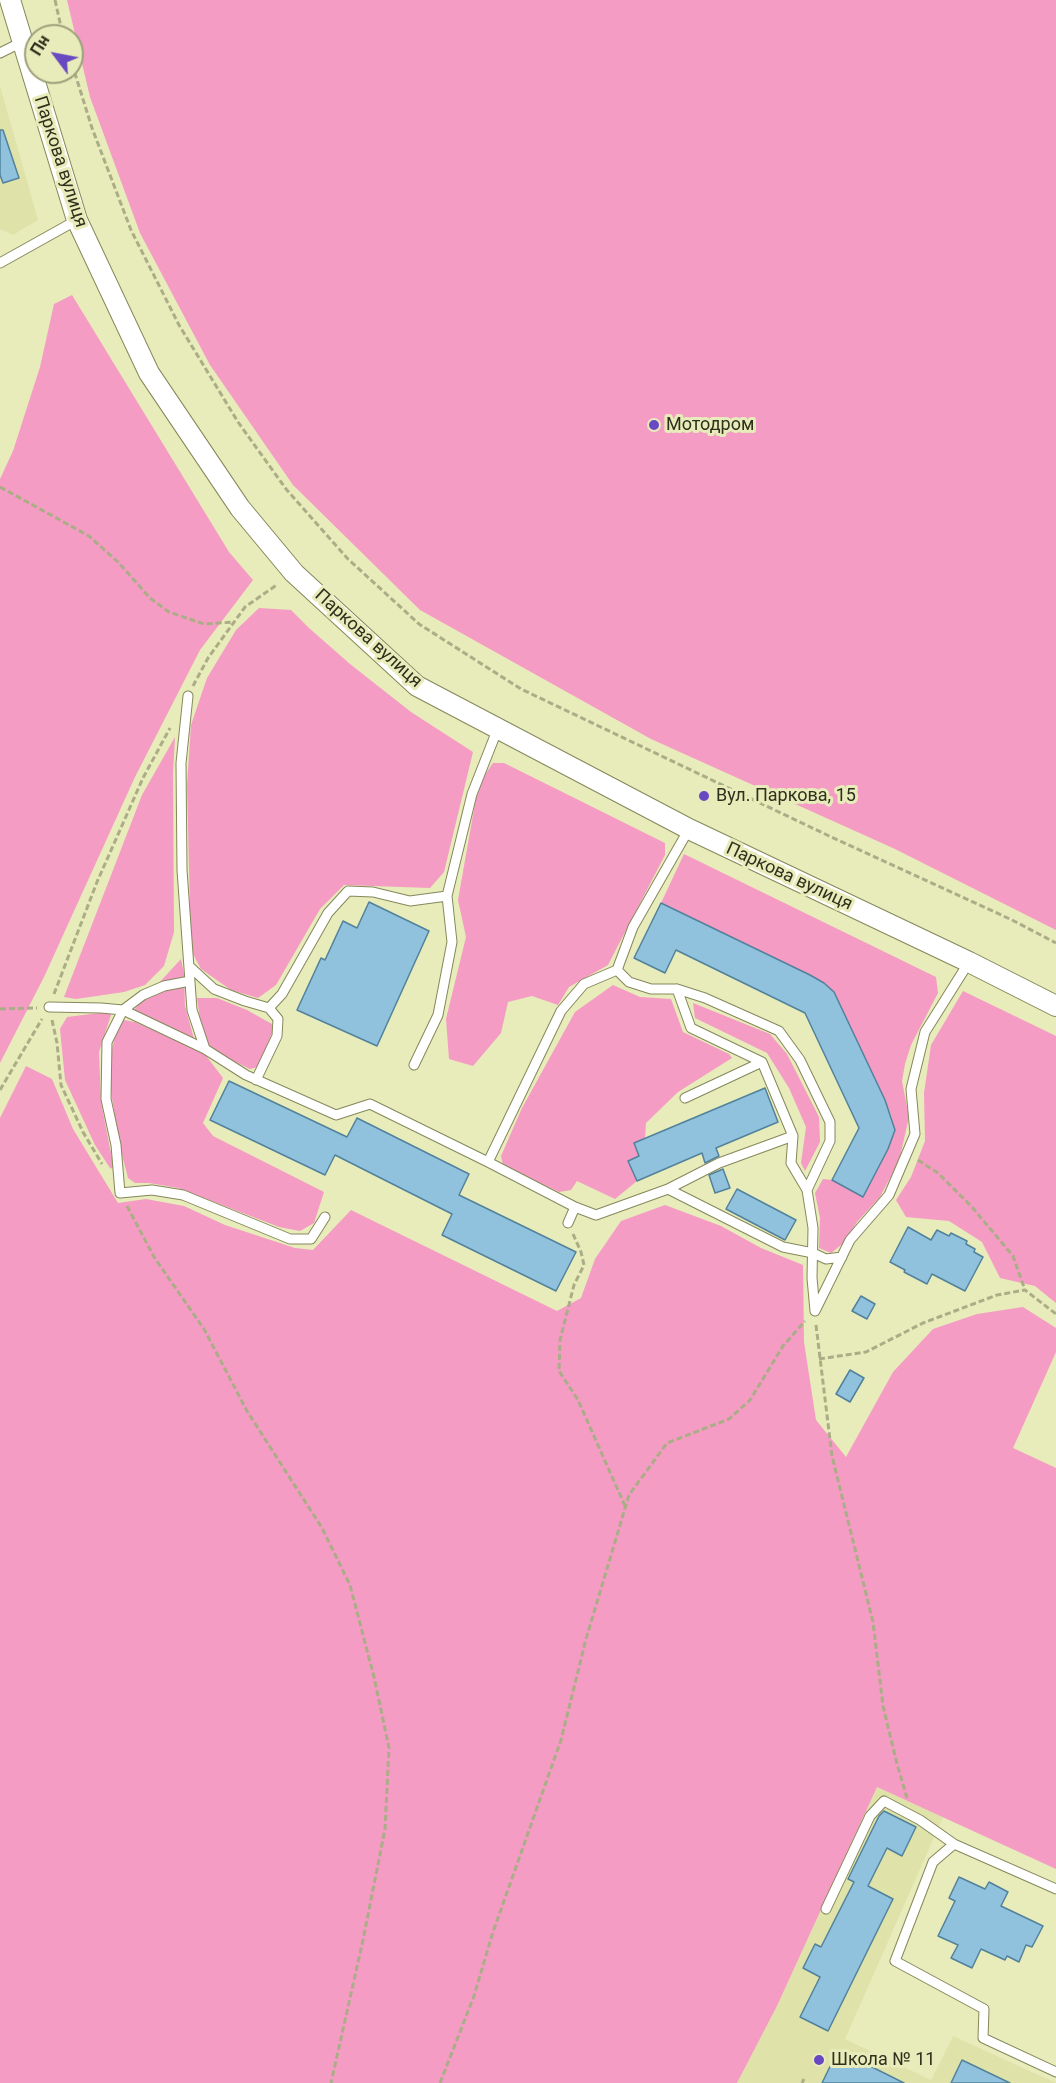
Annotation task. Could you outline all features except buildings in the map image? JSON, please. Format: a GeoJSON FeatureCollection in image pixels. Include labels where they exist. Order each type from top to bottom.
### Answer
{"type":"FeatureCollection","features":[{"type":"Feature","properties":{"kind":"street","name":"Паркова вулиця"},"geometry":{"type":"LineString","coordinates":[[10,0],[77,220],[149,373],[240,508],[294,573],[417,686],[689,829],[969,962],[1056,1006]]}},
{"type":"Feature","properties":{"kind":"lane"},"geometry":{"type":"LineString","coordinates":[[0,53],[22,42]]}},
{"type":"Feature","properties":{"kind":"lane"},"geometry":{"type":"LineString","coordinates":[[0,263],[77,220]]}},
{"type":"Feature","properties":{"kind":"lane"},"geometry":{"type":"LineString","coordinates":[[188,696],[181,763],[182,870],[192,1010],[205,1049]]}},
{"type":"Feature","properties":{"kind":"lane"},"geometry":{"type":"LineString","coordinates":[[414,1065],[438,1015],[452,942],[447,896],[472,794],[498,728]]}},
{"type":"Feature","properties":{"kind":"lane"},"geometry":{"type":"LineString","coordinates":[[488,1162],[561,1011],[584,984],[617,970],[633,927],[689,829]]}},
{"type":"Feature","properties":{"kind":"lane"},"geometry":{"type":"LineString","coordinates":[[270,1008],[282,994],[328,913],[348,891],[373,892],[410,901],[447,896]]}},
{"type":"Feature","properties":{"kind":"lane"},"geometry":{"type":"LineString","coordinates":[[815,1311],[850,1240],[889,1196],[915,1134],[911,1089],[925,1032],[969,962]]}},
{"type":"Feature","properties":{"kind":"lane"},"geometry":{"type":"LineString","coordinates":[[189,966],[214,989],[270,1008],[278,1019],[277,1036],[256,1080]]}},
{"type":"Feature","properties":{"kind":"lane"},"geometry":{"type":"LineString","coordinates":[[617,970],[629,982],[651,989],[677,989],[705,998],[779,1031],[800,1060],[830,1122],[830,1141],[807,1190]]}},
{"type":"Feature","properties":{"kind":"lane"},"geometry":{"type":"LineString","coordinates":[[190,981],[164,986],[143,995],[123,1010],[107,1042],[106,1099],[116,1145],[120,1193],[152,1190],[183,1195],[290,1239],[311,1239],[325,1217]]}},
{"type":"Feature","properties":{"kind":"lane"},"geometry":{"type":"LineString","coordinates":[[677,989],[691,1028],[762,1062],[793,1136],[791,1163],[807,1190],[813,1228],[812,1278],[815,1311]]}},
{"type":"Feature","properties":{"kind":"lane"},"geometry":{"type":"LineString","coordinates":[[49,1007],[123,1010],[205,1049],[256,1080],[336,1116],[370,1104],[575,1208],[596,1215],[668,1189],[720,1163],[793,1136]]}},
{"type":"Feature","properties":{"kind":"lane"},"geometry":{"type":"LineString","coordinates":[[685,1098],[762,1062]]}},
{"type":"Feature","properties":{"kind":"lane"},"geometry":{"type":"LineString","coordinates":[[668,1189],[783,1247],[813,1253],[826,1259],[842,1257]]}},
{"type":"Feature","properties":{"kind":"lane"},"geometry":{"type":"LineString","coordinates":[[568,1223],[575,1208]]}},
{"type":"Feature","properties":{"kind":"lane"},"geometry":{"type":"LineString","coordinates":[[826,1910],[870,1816],[884,1801],[909,1814],[954,1844],[1056,1889]]}},
{"type":"Feature","properties":{"kind":"lane"},"geometry":{"type":"LineString","coordinates":[[954,1844],[933,1862],[895,1961],[984,2009],[984,2038],[1056,2072]]}},
{"type":"Feature","properties":{"kind":"path"},"geometry":{"type":"LineString","coordinates":[[55,0],[60,24]]}},
{"type":"Feature","properties":{"kind":"path"},"geometry":{"type":"LineString","coordinates":[[78,84],[92,128],[131,230],[179,326],[238,422],[286,489],[348,559],[419,624],[521,689],[1012,920],[1056,943]]}},
{"type":"Feature","properties":{"kind":"path"},"geometry":{"type":"LineString","coordinates":[[0,487],[89,536],[118,562],[150,598],[169,612],[204,624],[234,622]]}},
{"type":"Feature","properties":{"kind":"path"},"geometry":{"type":"LineString","coordinates":[[188,696],[208,658],[245,607],[294,573]]}},
{"type":"Feature","properties":{"kind":"path"},"geometry":{"type":"LineString","coordinates":[[0,1090],[49,1007],[97,882],[143,777],[171,727]]}},
{"type":"Feature","properties":{"kind":"path"},"geometry":{"type":"LineString","coordinates":[[0,1009],[49,1007]]}},
{"type":"Feature","properties":{"kind":"path"},"geometry":{"type":"LineString","coordinates":[[49,1007],[57,1043],[61,1085],[83,1131],[154,1257],[204,1329],[247,1411],[322,1528],[350,1585],[374,1677],[389,1749],[385,1829],[331,2083]]}},
{"type":"Feature","properties":{"kind":"path"},"geometry":{"type":"LineString","coordinates":[[907,1154],[938,1173],[972,1207],[1013,1256],[1024,1290],[1056,1314]]}},
{"type":"Feature","properties":{"kind":"path"},"geometry":{"type":"LineString","coordinates":[[568,1223],[584,1266],[574,1285],[560,1340],[559,1371],[578,1400],[625,1508]]}},
{"type":"Feature","properties":{"kind":"path"},"geometry":{"type":"LineString","coordinates":[[819,1359],[866,1352],[922,1323],[997,1295],[1024,1290]]}},
{"type":"Feature","properties":{"kind":"path"},"geometry":{"type":"LineString","coordinates":[[441,2083],[474,1996],[496,1921],[561,1740],[586,1639],[629,1495],[668,1443],[729,1419],[750,1400],[783,1346],[815,1311]]}},
{"type":"Feature","properties":{"kind":"path"},"geometry":{"type":"LineString","coordinates":[[815,1311],[832,1456],[873,1622],[883,1706],[907,1797],[909,1814]]}},
{"type":"Feature","properties":{"kind":"shaded area","name":"Мотодром"},"geometry":{"type":"Polygon","coordinates":[[[67,0],[1056,0],[1056,930],[895,849],[651,739],[420,610],[293,485],[210,365],[140,233],[90,97],[84,72],[84,24],[73,24],[67,0]]]}},
{"type":"Feature","properties":{"kind":"shaded area"},"geometry":{"type":"Polygon","coordinates":[[[0,86],[38,220],[13,235],[0,229],[0,86]]]}},
{"type":"Feature","properties":{"kind":"shaded area"},"geometry":{"type":"Polygon","coordinates":[[[72,295],[229,552],[253,580],[200,650],[135,777],[44,977],[0,1063],[0,479],[13,451],[40,367],[54,304],[72,295]]]}},
{"type":"Feature","properties":{"kind":"shaded area"},"geometry":{"type":"Polygon","coordinates":[[[259,608],[291,610],[350,664],[411,712],[473,752],[444,872],[430,888],[344,885],[320,909],[276,985],[258,998],[231,990],[201,969],[191,950],[187,785],[191,725],[207,678],[236,630],[259,608]]]}},
{"type":"Feature","properties":{"kind":"shaded area"},"geometry":{"type":"Polygon","coordinates":[[[175,737],[173,773],[174,932],[164,966],[145,985],[124,992],[76,999],[64,997],[142,795],[175,737]]]}},
{"type":"Feature","properties":{"kind":"shaded area"},"geometry":{"type":"Polygon","coordinates":[[[493,763],[504,763],[665,843],[665,855],[608,965],[569,987],[558,1005],[532,996],[508,1002],[501,1033],[473,1066],[449,1059],[446,1019],[466,937],[458,900],[476,798],[484,776],[493,763]]]}},
{"type":"Feature","properties":{"kind":"shaded area"},"geometry":{"type":"Polygon","coordinates":[[[684,854],[936,977],[938,993],[911,1045],[905,1064],[902,1081],[909,1117],[899,1161],[880,1197],[857,1222],[845,1242],[831,1253],[819,1248],[820,1218],[815,1193],[823,1179],[832,1180],[863,1196],[888,1149],[895,1130],[891,1115],[834,992],[824,983],[661,903],[684,854]]]}},
{"type":"Feature","properties":{"kind":"shaded area"},"geometry":{"type":"Polygon","coordinates":[[[181,959],[185,1006],[194,1039],[133,1011],[181,959]]]}},
{"type":"Feature","properties":{"kind":"shaded area"},"geometry":{"type":"Polygon","coordinates":[[[613,985],[640,997],[671,999],[683,1032],[729,1054],[732,1058],[678,1092],[646,1123],[645,1138],[634,1143],[639,1156],[629,1161],[637,1181],[615,1199],[577,1181],[571,1190],[559,1192],[503,1165],[501,1156],[522,1108],[575,1012],[613,985]]]}},
{"type":"Feature","properties":{"kind":"shaded area"},"geometry":{"type":"Polygon","coordinates":[[[963,991],[1056,1036],[1056,1303],[1035,1286],[1000,1278],[982,1242],[949,1221],[906,1217],[896,1200],[911,1177],[925,1141],[924,1093],[931,1045],[963,991]]]}},
{"type":"Feature","properties":{"kind":"shaded area"},"geometry":{"type":"Polygon","coordinates":[[[197,998],[217,998],[247,1010],[272,1024],[272,1033],[258,1067],[250,1069],[208,1045],[200,1020],[197,998]]]}},
{"type":"Feature","properties":{"kind":"shaded area"},"geometry":{"type":"Polygon","coordinates":[[[693,1003],[770,1034],[787,1054],[819,1117],[820,1142],[805,1171],[801,1163],[806,1127],[789,1088],[767,1053],[695,1018],[693,1003]]]}},
{"type":"Feature","properties":{"kind":"shaded area"},"geometry":{"type":"Polygon","coordinates":[[[107,1012],[111,1015],[99,1052],[101,1102],[114,1169],[110,1168],[95,1145],[65,1080],[60,1029],[67,1017],[107,1012]]]}},
{"type":"Feature","properties":{"kind":"shaded area"},"geometry":{"type":"Polygon","coordinates":[[[124,1020],[135,1022],[204,1053],[223,1078],[203,1123],[213,1136],[324,1192],[314,1223],[300,1231],[279,1227],[178,1188],[135,1183],[128,1178],[120,1147],[110,1086],[110,1058],[115,1036],[124,1020]]]}},
{"type":"Feature","properties":{"kind":"shaded area"},"geometry":{"type":"Polygon","coordinates":[[[26,1066],[52,1079],[73,1129],[118,1203],[146,1199],[184,1206],[225,1225],[295,1248],[313,1250],[351,1210],[557,1311],[581,1298],[595,1259],[621,1221],[665,1205],[721,1226],[761,1248],[803,1265],[804,1342],[816,1420],[846,1457],[893,1372],[933,1329],[977,1314],[1023,1307],[1056,1328],[1056,1352],[1013,1448],[1056,1468],[1056,1869],[877,1787],[777,2006],[737,2083],[0,2083],[0,1118],[26,1066]]]}},
{"type":"Feature","properties":{"kind":"shaded area"},"geometry":{"type":"Polygon","coordinates":[[[877,1787],[943,1817],[845,2039],[931,2080],[953,2036],[1056,2083],[737,2083],[777,2006],[877,1787]]]}},
{"type":"Feature","properties":{"kind":"place","name":"Мотодром"},"geometry":{"type":"Point","coordinates":[654,425]}},
{"type":"Feature","properties":{"kind":"place","name":"Вул. Паркова, 15"},"geometry":{"type":"Point","coordinates":[704,796]}},
{"type":"Feature","properties":{"kind":"place","name":"Школа № 11"},"geometry":{"type":"Point","coordinates":[819,2060]}}]}
